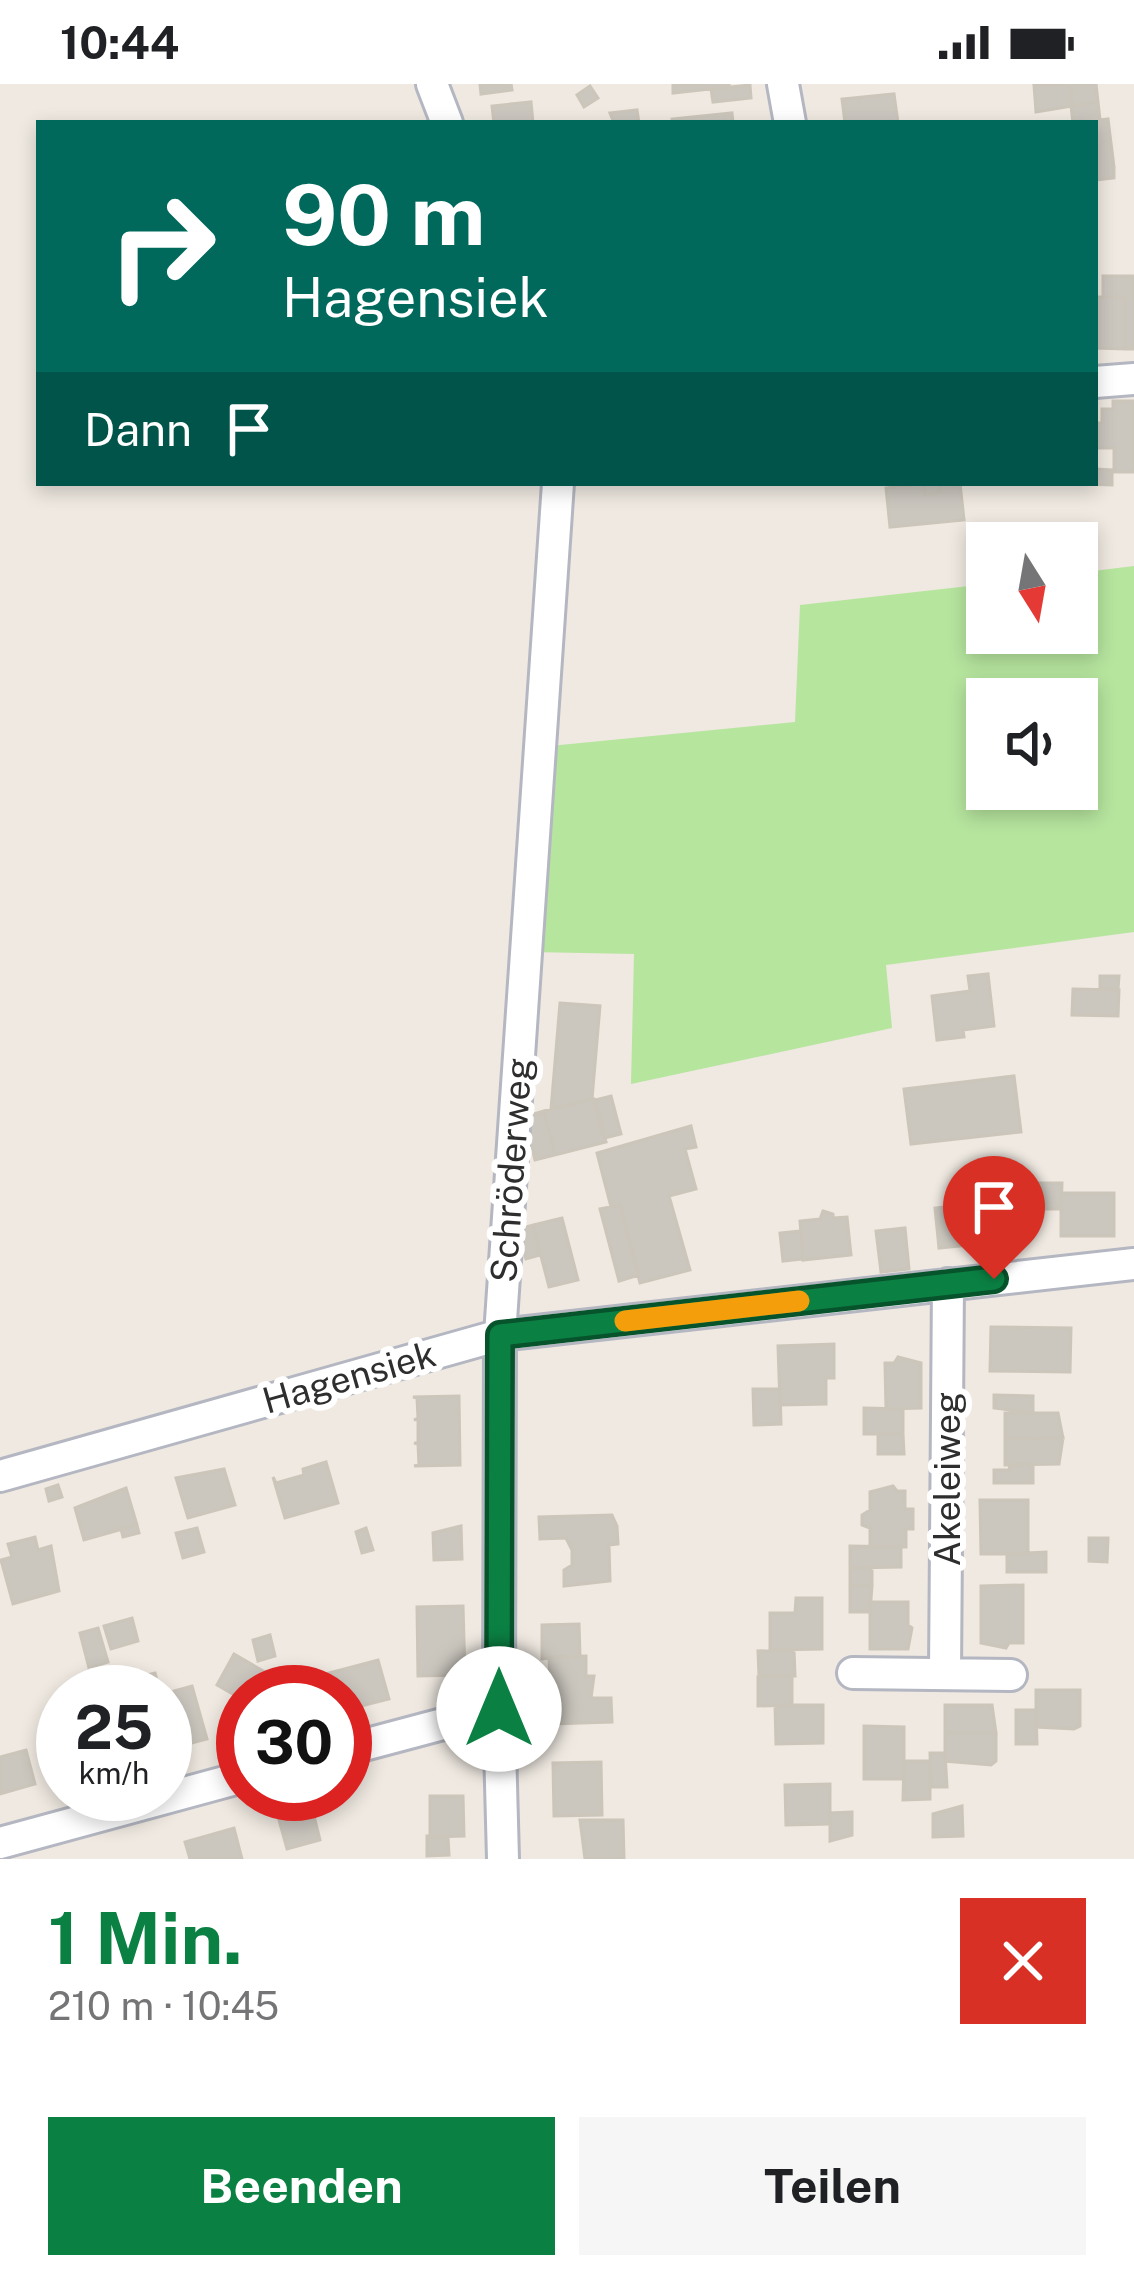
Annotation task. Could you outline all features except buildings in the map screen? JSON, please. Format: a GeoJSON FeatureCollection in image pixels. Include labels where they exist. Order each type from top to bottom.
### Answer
{"type":"FeatureCollection","features":[{"type":"Feature","properties":{"kind":"street"},"geometry":{"type":"LineString","coordinates":[[431,84],[447,120]]}},
{"type":"Feature","properties":{"kind":"street"},"geometry":{"type":"LineString","coordinates":[[783,84],[789,120]]}},
{"type":"Feature","properties":{"kind":"street"},"geometry":{"type":"LineString","coordinates":[[1098,382],[1134,379]]}},
{"type":"Feature","properties":{"kind":"street","name":"Schröderweg"},"geometry":{"type":"LineString","coordinates":[[503,1859],[500,1335],[558,486]]}},
{"type":"Feature","properties":{"kind":"street","name":"Hagensiek"},"geometry":{"type":"LineString","coordinates":[[0,1476],[500,1335],[1134,1264]]}},
{"type":"Feature","properties":{"kind":"street","name":"Akeleiweg"},"geometry":{"type":"LineString","coordinates":[[945,1673],[948,1284]]}},
{"type":"Feature","properties":{"kind":"street"},"geometry":{"type":"LineString","coordinates":[[853,1673],[1011,1675]]}},
{"type":"Feature","properties":{"kind":"street"},"geometry":{"type":"LineString","coordinates":[[372,1743],[499,1709]]}},
{"type":"Feature","properties":{"kind":"street"},"geometry":{"type":"LineString","coordinates":[[0,1843],[216,1785]]}},
{"type":"Feature","properties":{"kind":"green space"},"geometry":{"type":"Polygon","coordinates":[[[1134,566],[1134,932],[886,965],[892,1028],[631,1084],[634,954],[531,952],[550,746],[795,722],[800,605],[966,586],[966,654],[1098,654],[1098,570],[1134,566]]]}},
{"type":"Feature","properties":{"kind":"slow traffic"},"geometry":{"type":"LineString","coordinates":[[625,1321],[799,1301]]}},
{"type":"Feature","properties":{"kind":"route"},"geometry":{"type":"LineString","coordinates":[[499,1709],[500,1335],[994,1279]]}}]}
